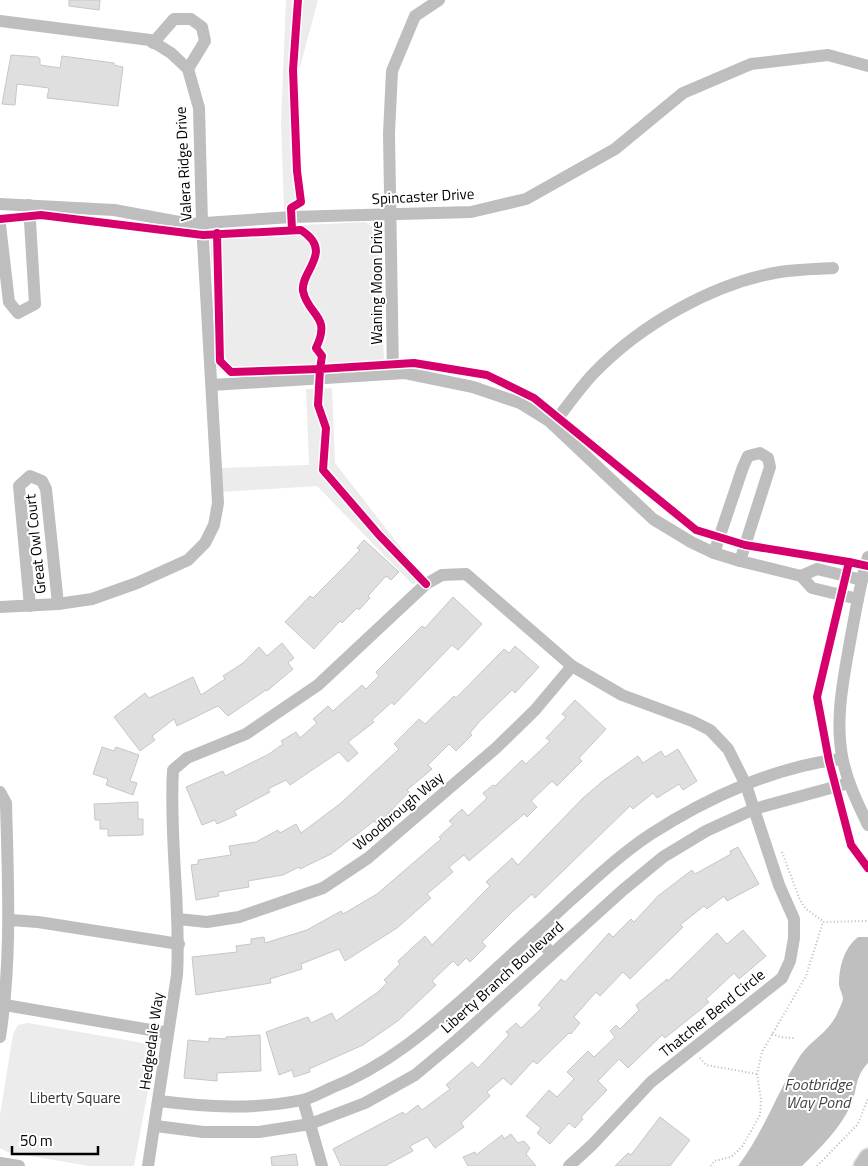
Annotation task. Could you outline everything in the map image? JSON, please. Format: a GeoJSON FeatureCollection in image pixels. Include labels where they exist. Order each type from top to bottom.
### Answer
{"type":"FeatureCollection","features":[{"type":"Feature","properties":{"kind":"main road"},"geometry":{"type":"LineString","coordinates":[[862,1166],[868,1157]]}},
{"type":"Feature","properties":{"kind":"street","name":"Waning Moon Drive"},"geometry":{"type":"LineString","coordinates":[[393,373],[392,213],[389,133],[392,71],[415,16],[439,0]]}},
{"type":"Feature","properties":{"kind":"street"},"geometry":{"type":"LineString","coordinates":[[0,21],[153,42],[172,54],[188,69],[205,41],[202,27],[191,19],[174,19],[153,42]]}},
{"type":"Feature","properties":{"kind":"street","name":"Spincaster Drive"},"geometry":{"type":"LineString","coordinates":[[0,204],[114,210],[190,224],[202,229],[392,213],[471,212],[526,199],[615,149],[683,93],[751,64],[828,56],[868,66]]}},
{"type":"Feature","properties":{"kind":"street","name":"Valera Ridge Drive"},"geometry":{"type":"LineString","coordinates":[[0,607],[58,604],[92,599],[137,583],[188,560],[204,543],[214,525],[218,504],[202,229],[199,108],[188,69]]}},
{"type":"Feature","properties":{"kind":"street"},"geometry":{"type":"LineString","coordinates":[[0,225],[9,302],[18,313],[35,304],[29,205]]}},
{"type":"Feature","properties":{"kind":"street"},"geometry":{"type":"LineString","coordinates":[[553,424],[593,374],[637,337],[680,307],[746,280],[781,272],[833,268]]}},
{"type":"Feature","properties":{"kind":"street"},"geometry":{"type":"LineString","coordinates":[[212,385],[405,372],[473,387],[520,404],[553,424],[653,519],[714,553],[801,576],[812,588],[858,599]]}},
{"type":"Feature","properties":{"kind":"street"},"geometry":{"type":"LineString","coordinates":[[714,553],[748,456],[760,453],[768,458],[770,467],[740,561]]}},
{"type":"Feature","properties":{"kind":"street","name":"Great Owl Court"},"geometry":{"type":"LineString","coordinates":[[30,606],[19,486],[30,476],[42,480],[46,489],[58,604]]}},
{"type":"Feature","properties":{"kind":"street"},"geometry":{"type":"LineString","coordinates":[[867,561],[858,599],[842,690],[842,759],[849,783],[868,825]]}},
{"type":"Feature","properties":{"kind":"street"},"geometry":{"type":"LineString","coordinates":[[801,576],[817,569],[862,580]]}},
{"type":"Feature","properties":{"kind":"street","name":"Thatcher Bend Circle"},"geometry":{"type":"LineString","coordinates":[[426,584],[442,575],[466,574],[572,666],[622,696],[692,721],[710,730],[728,749],[750,797],[779,885],[794,919],[794,938],[790,961],[782,978],[650,1082],[592,1145],[569,1166]]}},
{"type":"Feature","properties":{"kind":"street","name":"Hedgedale Way"},"geometry":{"type":"LineString","coordinates":[[148,1166],[156,1126],[179,944],[171,800],[173,770],[187,758],[246,734],[318,685],[426,584]]}},
{"type":"Feature","properties":{"kind":"street","name":"Woodbrough Way"},"geometry":{"type":"LineString","coordinates":[[178,919],[207,922],[239,917],[323,888],[385,846],[496,748],[535,710],[572,666]]}},
{"type":"Feature","properties":{"kind":"street","name":"Liberty Branch Boulevard"},"geometry":{"type":"LineString","coordinates":[[156,1126],[203,1132],[258,1132],[310,1124],[365,1103],[415,1075],[457,1040],[623,890],[663,857],[706,831],[775,775],[842,759]]}},
{"type":"Feature","properties":{"kind":"street","name":"Liberty Branch Boulevard"},"geometry":{"type":"LineString","coordinates":[[159,1101],[204,1107],[257,1107],[303,1100],[355,1079],[399,1053],[440,1020],[606,869],[650,834],[694,809],[750,797],[849,783]]}},
{"type":"Feature","properties":{"kind":"street"},"geometry":{"type":"LineString","coordinates":[[0,792],[6,803],[10,920],[5,1005],[0,1037]]}},
{"type":"Feature","properties":{"kind":"street"},"geometry":{"type":"LineString","coordinates":[[10,920],[38,922],[179,944]]}},
{"type":"Feature","properties":{"kind":"street"},"geometry":{"type":"LineString","coordinates":[[534,934],[552,954]]}},
{"type":"Feature","properties":{"kind":"street"},"geometry":{"type":"LineString","coordinates":[[5,1005],[168,1033]]}},
{"type":"Feature","properties":{"kind":"street"},"geometry":{"type":"LineString","coordinates":[[303,1100],[322,1166]]}},
{"type":"Feature","properties":{"kind":"street"},"geometry":{"type":"LineString","coordinates":[[0,1162],[19,1166]]}},
{"type":"Feature","properties":{"kind":"path"},"geometry":{"type":"LineString","coordinates":[[202,229],[217,233],[226,232]]}},
{"type":"Feature","properties":{"kind":"path"},"geometry":{"type":"LineString","coordinates":[[301,230],[309,235],[315,246],[315,258],[304,280],[303,291],[321,325],[321,338],[316,348],[322,356],[318,405],[326,428],[323,470],[379,535],[426,584]]}},
{"type":"Feature","properties":{"kind":"path"},"geometry":{"type":"LineString","coordinates":[[216,251],[217,233]]}},
{"type":"Feature","properties":{"kind":"path"},"geometry":{"type":"LineString","coordinates":[[220,361],[231,372]]}},
{"type":"Feature","properties":{"kind":"path"},"geometry":{"type":"LineString","coordinates":[[450,369],[487,375],[510,386]]}},
{"type":"Feature","properties":{"kind":"path"},"geometry":{"type":"LineString","coordinates":[[598,449],[696,530],[720,537]]}},
{"type":"Feature","properties":{"kind":"path"},"geometry":{"type":"LineString","coordinates":[[745,545],[849,562],[867,561]]}},
{"type":"Feature","properties":{"kind":"path"},"geometry":{"type":"LineString","coordinates":[[846,576],[849,562]]}},
{"type":"Feature","properties":{"kind":"path"},"geometry":{"type":"LineString","coordinates":[[779,845],[800,900],[806,909],[823,922],[868,921]]}},
{"type":"Feature","properties":{"kind":"path"},"geometry":{"type":"LineString","coordinates":[[711,1166],[714,1162],[731,1157],[742,1147],[760,1115],[761,1100],[757,1074],[762,1052],[806,976],[823,922]]}},
{"type":"Feature","properties":{"kind":"path"},"geometry":{"type":"LineString","coordinates":[[772,1034],[780,1037],[794,1038]]}},
{"type":"Feature","properties":{"kind":"path"},"geometry":{"type":"LineString","coordinates":[[692,1050],[706,1065],[757,1074]]}},
{"type":"Feature","properties":{"kind":"path"},"geometry":{"type":"LineString","coordinates":[[817,1166],[858,1124],[868,1098]]}},
{"type":"Feature","properties":{"kind":"green space"},"geometry":{"type":"Polygon","coordinates":[[[286,0],[318,0],[297,78],[303,209],[284,210],[281,122],[286,0]]]}},
{"type":"Feature","properties":{"kind":"green space"},"geometry":{"type":"Polygon","coordinates":[[[366,222],[378,231],[384,359],[374,370],[227,376],[217,367],[210,236],[222,229],[366,222]]]}},
{"type":"Feature","properties":{"kind":"green space"},"geometry":{"type":"Polygon","coordinates":[[[332,388],[335,463],[423,576],[413,585],[317,486],[220,492],[219,468],[309,465],[306,389],[332,388]]]}},
{"type":"Feature","properties":{"kind":"green space","name":"Liberty Square"},"geometry":{"type":"Polygon","coordinates":[[[28,1023],[143,1043],[151,1047],[154,1058],[134,1166],[89,1166],[7,1152],[0,1148],[0,1115],[13,1034],[18,1025],[28,1023]]]}},
{"type":"Feature","properties":{"kind":"water","name":"Footbridge Way Pond"},"geometry":{"type":"Polygon","coordinates":[[[858,937],[868,937],[868,1063],[860,1074],[851,1105],[823,1145],[802,1166],[738,1166],[763,1126],[800,1056],[834,1020],[843,999],[839,985],[841,965],[849,947],[858,937]]]}},
{"type":"Feature","properties":{"kind":"building"},"geometry":{"type":"Polygon","coordinates":[[[69,0],[100,0],[99,10],[69,6],[69,0]]]}},
{"type":"Feature","properties":{"kind":"building"},"geometry":{"type":"Polygon","coordinates":[[[11,55],[38,57],[40,65],[60,68],[62,56],[114,63],[114,65],[123,67],[118,106],[47,98],[49,88],[17,84],[15,105],[2,104],[11,55]]]}},
{"type":"Feature","properties":{"kind":"building"},"geometry":{"type":"Polygon","coordinates":[[[364,540],[399,572],[391,580],[386,576],[368,596],[370,598],[359,610],[357,608],[342,623],[340,621],[314,649],[285,622],[310,596],[313,598],[341,570],[360,550],[357,548],[364,540]]]}},
{"type":"Feature","properties":{"kind":"building"},"geometry":{"type":"Polygon","coordinates":[[[453,597],[482,624],[458,650],[452,645],[394,705],[392,702],[372,720],[374,722],[348,742],[358,753],[348,762],[339,752],[290,785],[286,780],[268,789],[270,792],[234,811],[237,815],[217,824],[215,820],[202,825],[186,787],[223,771],[225,776],[269,754],[283,744],[281,741],[296,732],[300,738],[317,723],[313,719],[328,706],[333,711],[362,685],[366,689],[379,676],[376,672],[422,626],[425,628],[453,597]]]}},
{"type":"Feature","properties":{"kind":"building"},"geometry":{"type":"Polygon","coordinates":[[[282,643],[294,658],[288,663],[293,669],[267,691],[228,716],[218,706],[177,726],[174,719],[152,736],[155,740],[140,751],[114,717],[145,693],[149,698],[193,677],[201,695],[225,679],[223,676],[243,663],[259,647],[267,656],[282,643]]]}},
{"type":"Feature","properties":{"kind":"building"},"geometry":{"type":"Polygon","coordinates":[[[515,646],[539,667],[515,693],[512,690],[479,722],[470,733],[472,735],[456,751],[449,744],[428,765],[432,769],[407,790],[409,792],[378,824],[374,821],[331,854],[300,869],[299,867],[283,875],[248,881],[249,887],[218,892],[219,896],[196,900],[191,865],[198,864],[198,860],[231,855],[229,846],[256,842],[278,830],[280,833],[296,824],[301,833],[341,803],[399,749],[394,744],[419,719],[425,724],[454,696],[456,698],[504,649],[509,653],[515,646]]]}},
{"type":"Feature","properties":{"kind":"building"},"geometry":{"type":"Polygon","coordinates":[[[575,700],[606,729],[579,758],[582,761],[557,786],[552,781],[531,801],[537,807],[527,817],[524,814],[469,861],[464,855],[449,867],[453,872],[427,894],[431,898],[397,928],[345,961],[339,949],[301,964],[302,969],[270,979],[271,983],[196,995],[192,957],[237,952],[236,946],[251,944],[251,939],[264,937],[265,943],[307,930],[341,911],[343,914],[377,894],[441,839],[439,837],[453,824],[449,821],[462,809],[468,816],[487,798],[483,793],[493,785],[495,786],[522,760],[526,764],[550,741],[546,738],[566,717],[562,714],[575,700]]]}},
{"type":"Feature","properties":{"kind":"building"},"geometry":{"type":"Polygon","coordinates":[[[102,747],[114,751],[116,747],[139,755],[130,781],[137,783],[133,795],[106,785],[108,779],[93,774],[102,747]]]}},
{"type":"Feature","properties":{"kind":"building"},"geometry":{"type":"Polygon","coordinates":[[[678,749],[697,781],[683,790],[679,784],[657,798],[653,793],[633,809],[630,806],[535,898],[532,894],[510,914],[482,942],[486,946],[470,962],[466,958],[458,966],[453,961],[432,981],[436,985],[399,1020],[363,1045],[309,1069],[310,1072],[294,1077],[292,1070],[279,1075],[266,1032],[308,1017],[311,1023],[332,1013],[336,1021],[378,992],[387,983],[384,980],[400,964],[398,961],[425,936],[432,945],[490,886],[486,882],[512,858],[518,865],[582,799],[604,780],[638,756],[643,763],[661,751],[665,757],[678,749]]]}},
{"type":"Feature","properties":{"kind":"building"},"geometry":{"type":"Polygon","coordinates":[[[138,802],[138,819],[143,819],[143,835],[108,836],[108,829],[100,829],[100,820],[95,820],[94,804],[138,802]]]}},
{"type":"Feature","properties":{"kind":"building"},"geometry":{"type":"Polygon","coordinates":[[[738,847],[759,884],[727,901],[724,896],[707,909],[704,906],[680,925],[683,927],[630,979],[623,972],[600,996],[596,992],[574,1017],[580,1023],[571,1034],[569,1033],[537,1064],[533,1061],[511,1085],[503,1078],[487,1092],[490,1096],[461,1123],[464,1127],[435,1148],[427,1137],[410,1146],[413,1151],[385,1166],[341,1166],[333,1149],[403,1112],[405,1115],[418,1105],[422,1110],[450,1089],[446,1085],[472,1062],[478,1068],[509,1035],[506,1032],[516,1023],[521,1028],[542,1008],[538,1005],[561,979],[565,982],[609,933],[613,937],[631,919],[634,922],[658,896],[692,870],[695,874],[731,854],[730,851],[738,847]]]}},
{"type":"Feature","properties":{"kind":"building"},"geometry":{"type":"Polygon","coordinates":[[[743,930],[766,956],[739,979],[734,973],[706,999],[709,1002],[665,1038],[662,1035],[628,1068],[619,1059],[598,1081],[607,1090],[581,1117],[583,1119],[575,1128],[569,1123],[550,1144],[537,1133],[541,1128],[526,1116],[549,1090],[557,1097],[574,1079],[567,1072],[588,1051],[594,1057],[615,1037],[610,1031],[616,1025],[620,1029],[639,1010],[636,1005],[667,979],[668,981],[717,933],[727,944],[743,930]]]}},
{"type":"Feature","properties":{"kind":"building"},"geometry":{"type":"Polygon","coordinates":[[[260,1035],[261,1071],[217,1073],[217,1081],[184,1078],[188,1040],[209,1042],[209,1038],[226,1039],[226,1037],[260,1035]]]}},
{"type":"Feature","properties":{"kind":"building"},"geometry":{"type":"Polygon","coordinates":[[[660,1117],[690,1140],[670,1166],[615,1166],[628,1153],[631,1155],[660,1117]]]}},
{"type":"Feature","properties":{"kind":"building"},"geometry":{"type":"Polygon","coordinates":[[[511,1134],[518,1143],[524,1141],[530,1148],[526,1154],[536,1166],[468,1166],[463,1157],[475,1152],[476,1155],[502,1135],[504,1139],[511,1134]]]}},
{"type":"Feature","properties":{"kind":"building"},"geometry":{"type":"Polygon","coordinates":[[[296,1154],[298,1166],[272,1166],[271,1157],[296,1154]]]}},
{"type":"Feature","properties":{"kind":"cycle path"},"geometry":{"type":"LineString","coordinates":[[292,230],[291,208],[301,202],[297,171],[293,70],[298,0]]}},
{"type":"Feature","properties":{"kind":"cycle path"},"geometry":{"type":"LineString","coordinates":[[0,219],[41,215],[203,235],[301,230],[311,238],[315,246],[316,254],[303,284],[303,291],[309,306],[320,322],[320,337],[316,348],[322,356],[320,369],[231,372],[220,361],[217,233]]}},
{"type":"Feature","properties":{"kind":"cycle path"},"geometry":{"type":"LineString","coordinates":[[426,584],[379,535],[323,470],[326,428],[318,405],[320,369],[414,363],[487,375],[534,398],[696,530],[745,545],[849,562]]}},
{"type":"Feature","properties":{"kind":"cycle path"},"geometry":{"type":"LineString","coordinates":[[868,566],[849,562],[817,697],[829,761],[851,845],[868,868]]}}]}
